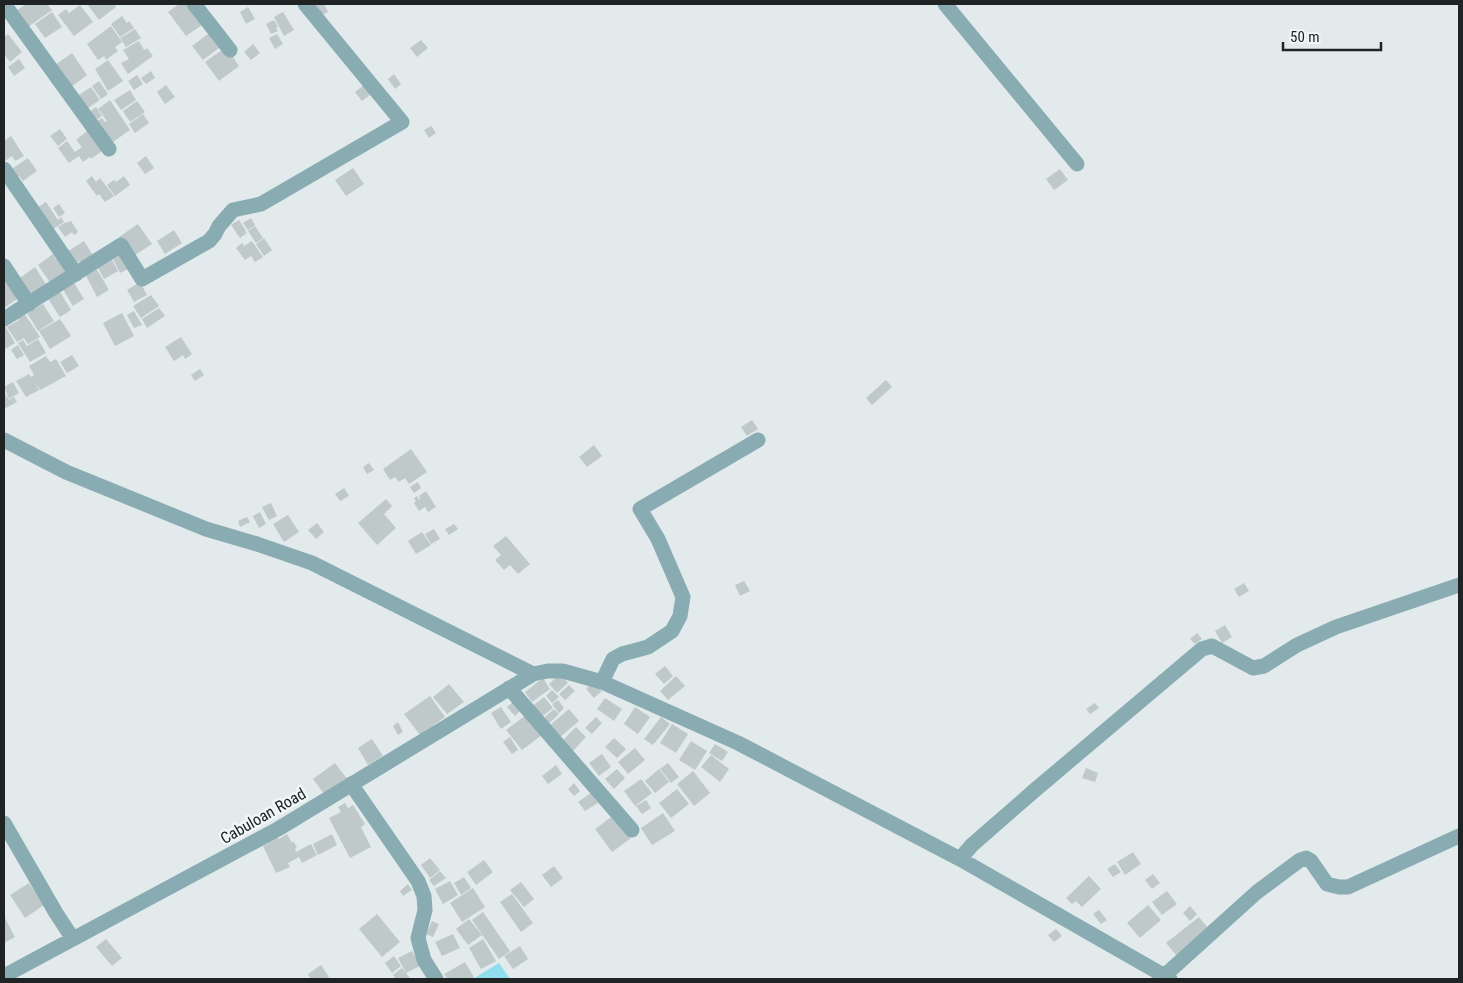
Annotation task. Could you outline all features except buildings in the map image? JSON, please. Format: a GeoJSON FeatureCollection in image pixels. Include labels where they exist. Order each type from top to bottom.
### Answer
{"type":"FeatureCollection","features":[{"type":"Feature","properties":{"kind":"street"},"geometry":{"type":"LineString","coordinates":[[4,4],[109,149]]}},
{"type":"Feature","properties":{"kind":"street"},"geometry":{"type":"LineString","coordinates":[[194,4],[230,50]]}},
{"type":"Feature","properties":{"kind":"street"},"geometry":{"type":"LineString","coordinates":[[4,319],[121,245],[142,279],[209,241],[233,210],[261,204],[402,122],[305,4]]}},
{"type":"Feature","properties":{"kind":"street"},"geometry":{"type":"LineString","coordinates":[[945,4],[1077,164]]}},
{"type":"Feature","properties":{"kind":"street"},"geometry":{"type":"LineString","coordinates":[[4,169],[76,274]]}},
{"type":"Feature","properties":{"kind":"street"},"geometry":{"type":"LineString","coordinates":[[4,266],[29,304]]}},
{"type":"Feature","properties":{"kind":"street"},"geometry":{"type":"LineString","coordinates":[[4,440],[66,472],[206,530],[312,562],[533,674],[548,671],[564,671],[602,682],[738,743],[960,859],[1167,978],[1257,892],[1300,860],[1306,858],[1311,861],[1326,884],[1339,888],[1348,886],[1459,836]]}},
{"type":"Feature","properties":{"kind":"street"},"geometry":{"type":"LineString","coordinates":[[602,682],[613,659],[622,654],[648,647],[672,631],[680,616],[683,598],[658,539],[640,509],[758,440]]}},
{"type":"Feature","properties":{"kind":"street"},"geometry":{"type":"LineString","coordinates":[[960,859],[972,845],[1034,790],[1202,649],[1212,646],[1253,668],[1264,666],[1297,645],[1336,627],[1459,585]]}},
{"type":"Feature","properties":{"kind":"street","name":"Cabuloan Road"},"geometry":{"type":"LineString","coordinates":[[4,976],[278,829],[533,674]]}},
{"type":"Feature","properties":{"kind":"street"},"geometry":{"type":"LineString","coordinates":[[509,688],[632,830]]}},
{"type":"Feature","properties":{"kind":"street"},"geometry":{"type":"LineString","coordinates":[[352,784],[418,881],[424,896],[425,910],[418,938],[424,960],[436,979]]}},
{"type":"Feature","properties":{"kind":"street"},"geometry":{"type":"LineString","coordinates":[[4,823],[56,913],[74,939]]}},
{"type":"Feature","properties":{"kind":"shaded area"},"geometry":{"type":"Polygon","coordinates":[[[499,963],[510,979],[473,979],[499,963]]]}}]}
